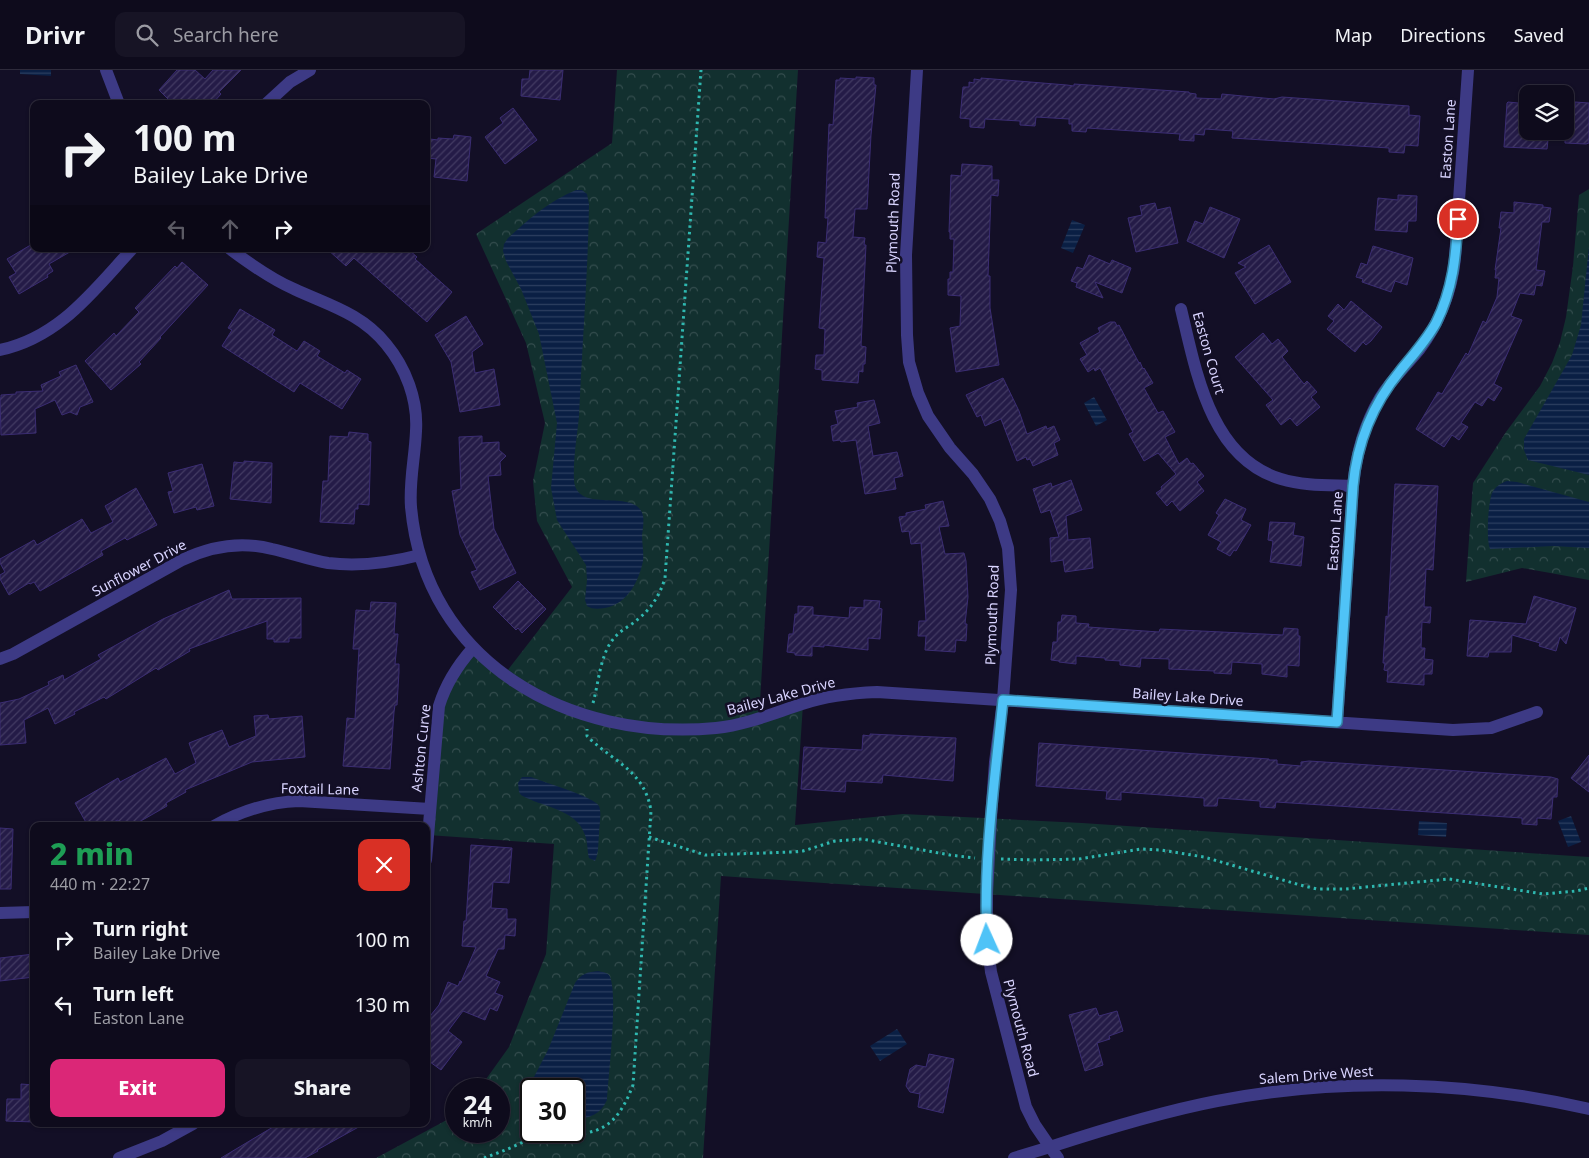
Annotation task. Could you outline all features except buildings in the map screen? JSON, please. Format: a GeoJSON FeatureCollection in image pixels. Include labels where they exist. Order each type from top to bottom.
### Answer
{"type":"FeatureCollection","features":[{"type":"Feature","properties":{"kind":"street"},"geometry":{"type":"LineString","coordinates":[[106,70],[117,100]]}},
{"type":"Feature","properties":{"kind":"street"},"geometry":{"type":"LineString","coordinates":[[270,100],[290,82],[310,70]]}},
{"type":"Feature","properties":{"kind":"street","name":"Plymouth Road"},"geometry":{"type":"LineString","coordinates":[[917,70],[906,255],[906,315],[909,362],[918,393],[928,416],[950,448],[974,474],[996,509],[1010,561],[1011,590],[1003,700],[995,762],[986,925],[991,972],[1026,1107],[1035,1125],[1050,1147]]}},
{"type":"Feature","properties":{"kind":"street","name":"Easton Lane"},"geometry":{"type":"LineString","coordinates":[[1337,722],[1353,486],[1358,453],[1373,412],[1387,388],[1430,334],[1440,315],[1450,286],[1456,258],[1468,70]]}},
{"type":"Feature","properties":{"kind":"street"},"geometry":{"type":"LineString","coordinates":[[0,350],[32,340],[54,327],[78,308],[129,252]]}},
{"type":"Feature","properties":{"kind":"street","name":"Bailey Lake Drive"},"geometry":{"type":"LineString","coordinates":[[235,252],[282,283],[345,310],[360,319],[386,343],[401,365],[411,391],[416,414],[416,434],[410,492],[412,520],[420,555],[440,604],[473,648],[504,675],[532,693],[567,708],[605,721],[647,728],[687,729],[718,728],[758,719],[816,700],[860,693],[892,692],[1453,730],[1480,730],[1502,725],[1537,712]]}},
{"type":"Feature","properties":{"kind":"street","name":"Easton Court"},"geometry":{"type":"LineString","coordinates":[[1181,309],[1191,352],[1204,394],[1221,429],[1238,453],[1253,466],[1279,478],[1305,484],[1353,486]]}},
{"type":"Feature","properties":{"kind":"street","name":"Sunflower Drive"},"geometry":{"type":"LineString","coordinates":[[0,659],[182,560],[210,548],[235,545],[259,546],[313,560],[352,564],[389,562],[420,555]]}},
{"type":"Feature","properties":{"kind":"street","name":"Ashton Curve"},"geometry":{"type":"LineString","coordinates":[[429,822],[439,706],[454,670],[473,648]]}},
{"type":"Feature","properties":{"kind":"street","name":"Foxtail Lane"},"geometry":{"type":"LineString","coordinates":[[222,822],[245,811],[282,802],[299,801],[430,809]]}},
{"type":"Feature","properties":{"kind":"street"},"geometry":{"type":"LineString","coordinates":[[0,913],[30,912]]}},
{"type":"Feature","properties":{"kind":"street","name":"Salem Drive West"},"geometry":{"type":"LineString","coordinates":[[1014,1158],[1154,1115],[1218,1101],[1268,1093],[1324,1088],[1370,1085],[1446,1088],[1516,1095],[1589,1109]]}},
{"type":"Feature","properties":{"kind":"street"},"geometry":{"type":"LineString","coordinates":[[119,1158],[162,1141],[188,1127]]}},
{"type":"Feature","properties":{"kind":"street"},"geometry":{"type":"LineString","coordinates":[[1050,1147],[1058,1158]]}},
{"type":"Feature","properties":{"kind":"path"},"geometry":{"type":"LineString","coordinates":[[594,700],[598,688],[600,668],[609,646],[615,637],[639,619],[649,608],[659,594],[665,578],[701,70]]}},
{"type":"Feature","properties":{"kind":"path"},"geometry":{"type":"LineString","coordinates":[[484,1158],[529,1138],[541,1135],[594,1132],[612,1122],[626,1102],[633,1085],[651,811],[644,786],[635,775],[587,736],[587,728]]}},
{"type":"Feature","properties":{"kind":"path"},"geometry":{"type":"LineString","coordinates":[[649,837],[694,852],[712,855],[803,851],[835,841],[862,839],[950,855],[1034,860],[1080,859],[1140,849],[1161,850],[1204,857],[1300,885],[1318,888],[1346,889],[1449,879],[1543,894],[1589,888]]}},
{"type":"Feature","properties":{"kind":"green space"},"geometry":{"type":"Polygon","coordinates":[[[617,70],[798,70],[759,718],[803,704],[795,825],[903,814],[1082,823],[1589,857],[1589,935],[721,876],[703,1158],[376,1158],[445,1121],[445,1143],[510,1143],[510,1078],[487,1078],[509,1047],[546,954],[554,844],[430,835],[429,822],[437,716],[473,648],[504,675],[572,587],[537,521],[533,481],[545,423],[526,343],[476,234],[612,143],[617,70]]]}},
{"type":"Feature","properties":{"kind":"green space"},"geometry":{"type":"Polygon","coordinates":[[[1589,189],[1589,580],[1522,568],[1466,582],[1473,483],[1506,432],[1540,386],[1552,363],[1560,342],[1566,317],[1573,266],[1579,195],[1589,189]]]}},
{"type":"Feature","properties":{"kind":"water"},"geometry":{"type":"Polygon","coordinates":[[[20,70],[51,70],[51,76],[20,74],[20,70]]]}},
{"type":"Feature","properties":{"kind":"water"},"geometry":{"type":"Polygon","coordinates":[[[576,190],[582,190],[587,194],[589,204],[579,416],[574,480],[577,491],[585,497],[630,503],[638,507],[643,516],[643,561],[636,582],[622,600],[609,607],[600,609],[587,606],[585,600],[586,565],[557,520],[551,488],[557,423],[539,334],[503,251],[504,244],[508,238],[532,217],[557,199],[576,190]]]}},
{"type":"Feature","properties":{"kind":"water"},"geometry":{"type":"Polygon","coordinates":[[[1072,220],[1085,225],[1073,253],[1061,248],[1072,220]]]}},
{"type":"Feature","properties":{"kind":"water"},"geometry":{"type":"Polygon","coordinates":[[[1589,246],[1589,475],[1528,460],[1524,450],[1524,439],[1572,355],[1581,325],[1589,246]]]}},
{"type":"Feature","properties":{"kind":"water"},"geometry":{"type":"Polygon","coordinates":[[[1094,397],[1107,420],[1096,426],[1084,403],[1094,397]]]}},
{"type":"Feature","properties":{"kind":"water"},"geometry":{"type":"Polygon","coordinates":[[[1507,481],[1517,482],[1589,502],[1589,548],[1553,546],[1490,549],[1488,530],[1492,493],[1500,484],[1507,481]]]}},
{"type":"Feature","properties":{"kind":"water"},"geometry":{"type":"Polygon","coordinates":[[[522,777],[531,777],[568,790],[588,798],[599,806],[598,848],[595,861],[589,858],[585,835],[581,826],[574,819],[567,814],[521,795],[518,783],[522,777]]]}},
{"type":"Feature","properties":{"kind":"water"},"geometry":{"type":"Polygon","coordinates":[[[1571,816],[1581,842],[1568,847],[1558,821],[1571,816]]]}},
{"type":"Feature","properties":{"kind":"water"},"geometry":{"type":"Polygon","coordinates":[[[1419,821],[1447,823],[1446,837],[1418,835],[1419,821]]]}},
{"type":"Feature","properties":{"kind":"water"},"geometry":{"type":"Polygon","coordinates":[[[598,971],[609,975],[612,984],[613,1015],[607,1100],[598,1112],[585,1118],[585,1078],[533,1078],[548,1050],[575,983],[580,977],[598,971]]]}},
{"type":"Feature","properties":{"kind":"water"},"geometry":{"type":"Polygon","coordinates":[[[897,1029],[907,1044],[880,1061],[870,1046],[897,1029]]]}},
{"type":"Feature","properties":{"kind":"route"},"geometry":{"type":"LineString","coordinates":[[987,940],[986,910],[991,818],[995,762],[1003,700],[1337,722],[1353,486],[1358,453],[1368,422],[1381,396],[1430,334],[1440,315],[1453,276],[1458,219]]}}]}
